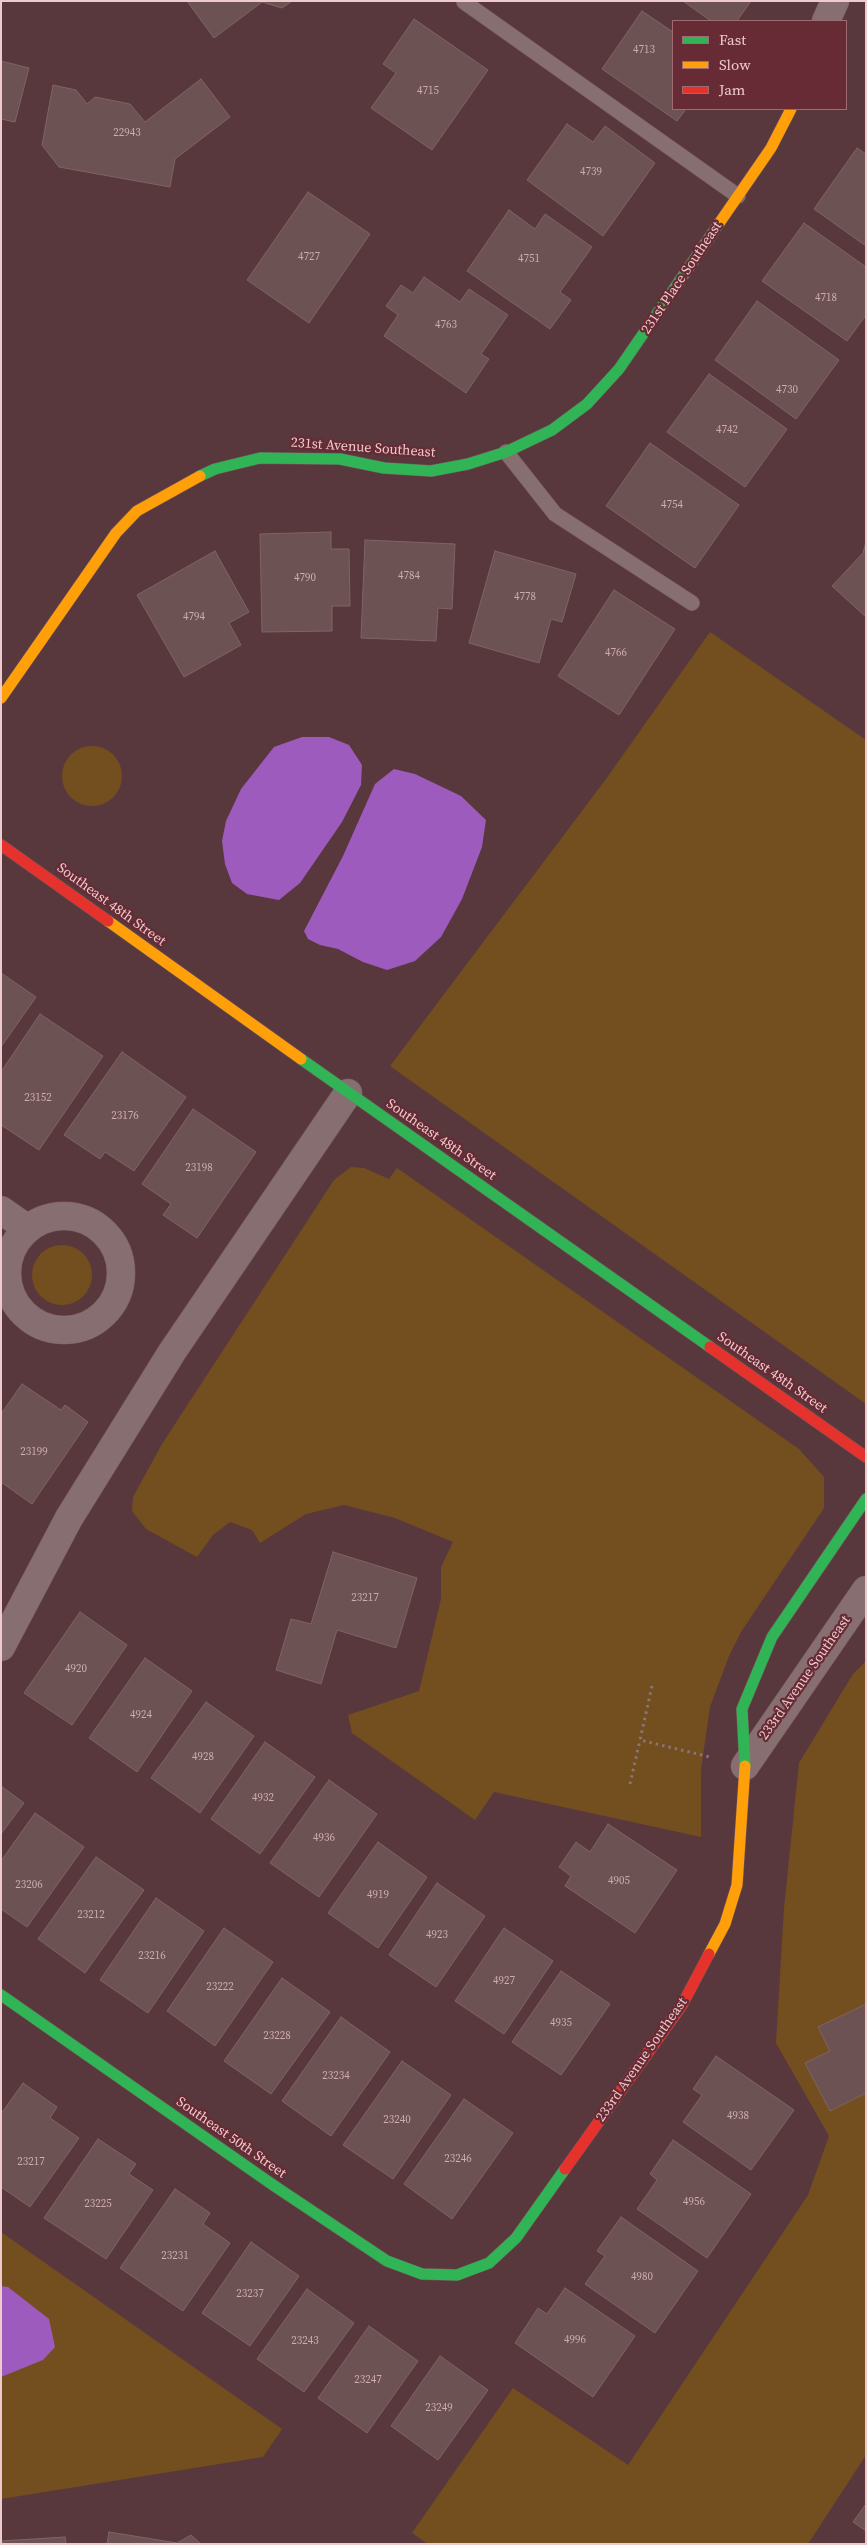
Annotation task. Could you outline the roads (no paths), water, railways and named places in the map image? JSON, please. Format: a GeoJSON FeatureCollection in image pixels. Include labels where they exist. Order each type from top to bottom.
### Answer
{"type":"FeatureCollection","features":[{"type":"Feature","properties":{"kind":"street"},"geometry":{"type":"LineString","coordinates":[[826,20],[834,1]]}},
{"type":"Feature","properties":{"kind":"street","name":"231st Place Southeast"},"geometry":{"type":"LineString","coordinates":[[552,430],[587,404],[619,369],[770,148],[790,110]]}},
{"type":"Feature","properties":{"kind":"street","name":"231st Avenue Southeast"},"geometry":{"type":"LineString","coordinates":[[1,698],[116,533],[137,511],[172,490],[215,470],[260,458],[340,459],[384,468],[431,471],[468,464],[506,452],[552,430]]}},
{"type":"Feature","properties":{"kind":"street","name":"Southeast 48th Street"},"geometry":{"type":"LineString","coordinates":[[1,845],[348,1093],[866,1457]]}},
{"type":"Feature","properties":{"kind":"street"},"geometry":{"type":"LineString","coordinates":[[1,1647],[48,1556],[172,1352],[348,1093]]}},
{"type":"Feature","properties":{"kind":"street"},"geometry":{"type":"LineString","coordinates":[[1,1210],[28,1229]]}},
{"type":"Feature","properties":{"kind":"street"},"geometry":{"type":"LineString","coordinates":[[61,1216],[79,1218],[95,1226],[109,1238],[118,1253],[121,1271],[119,1288],[112,1305],[100,1318],[85,1326],[67,1330],[49,1328],[33,1321],[20,1309],[11,1294],[7,1276],[9,1259],[16,1242],[28,1229],[44,1220],[61,1216]]}},
{"type":"Feature","properties":{"kind":"street","name":"233rd Avenue Southeast"},"geometry":{"type":"LineString","coordinates":[[457,2275],[489,2263],[516,2238],[682,2005],[725,1924],[737,1885],[745,1766],[742,1709],[772,1637],[866,1499]]}},
{"type":"Feature","properties":{"kind":"street","name":"233rd Avenue Southeast"},"geometry":{"type":"LineString","coordinates":[[745,1766],[866,1590]]}},
{"type":"Feature","properties":{"kind":"street","name":"Southeast 50th Street"},"geometry":{"type":"LineString","coordinates":[[1,1995],[272,2186],[387,2261],[422,2274],[457,2275]]}},
{"type":"Feature","properties":{"kind":"lane"},"geometry":{"type":"LineString","coordinates":[[464,2],[738,196]]}},
{"type":"Feature","properties":{"kind":"lane"},"geometry":{"type":"LineString","coordinates":[[506,452],[555,514],[692,604]]}}]}
